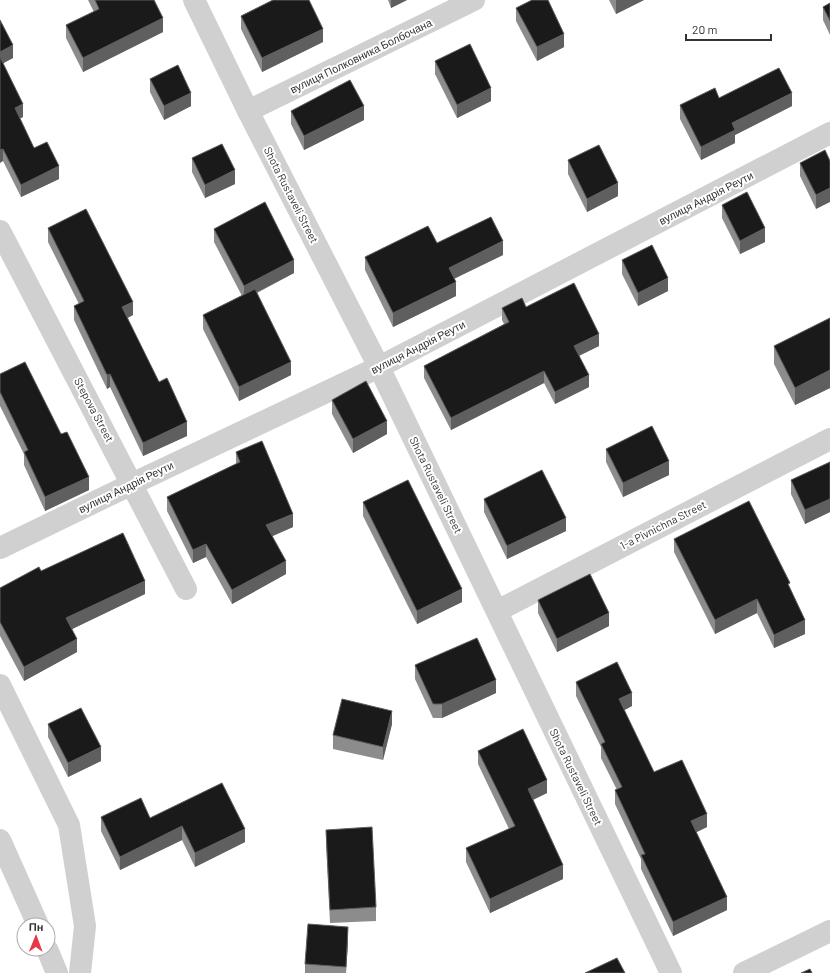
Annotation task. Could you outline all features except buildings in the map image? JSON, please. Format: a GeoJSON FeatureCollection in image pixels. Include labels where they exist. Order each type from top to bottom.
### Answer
{"type":"FeatureCollection","features":[{"type":"Feature","properties":{"kind":"street","name":"Shota Rustaveli Street"},"geometry":{"type":"LineString","coordinates":[[194,0],[248,111],[379,367],[671,973]]}},
{"type":"Feature","properties":{"kind":"street","name":"вулиця Полковника Болбочана"},"geometry":{"type":"LineString","coordinates":[[248,111],[474,0]]}},
{"type":"Feature","properties":{"kind":"street","name":"вулиця Андрія Реути"},"geometry":{"type":"LineString","coordinates":[[0,548],[379,367],[830,133]]}},
{"type":"Feature","properties":{"kind":"street","name":"Stepova Street"},"geometry":{"type":"LineString","coordinates":[[0,231],[186,589]]}},
{"type":"Feature","properties":{"kind":"street","name":"1-a Pivnichna Street"},"geometry":{"type":"LineString","coordinates":[[497,611],[830,439]]}},
{"type":"Feature","properties":{"kind":"street"},"geometry":{"type":"LineString","coordinates":[[0,685],[69,825],[85,926],[80,973]]}},
{"type":"Feature","properties":{"kind":"street"},"geometry":{"type":"LineString","coordinates":[[0,840],[34,917]]}},
{"type":"Feature","properties":{"kind":"street"},"geometry":{"type":"LineString","coordinates":[[744,973],[830,931]]}},
{"type":"Feature","properties":{"kind":"street"},"geometry":{"type":"LineString","coordinates":[[50,957],[57,973]]}}]}
